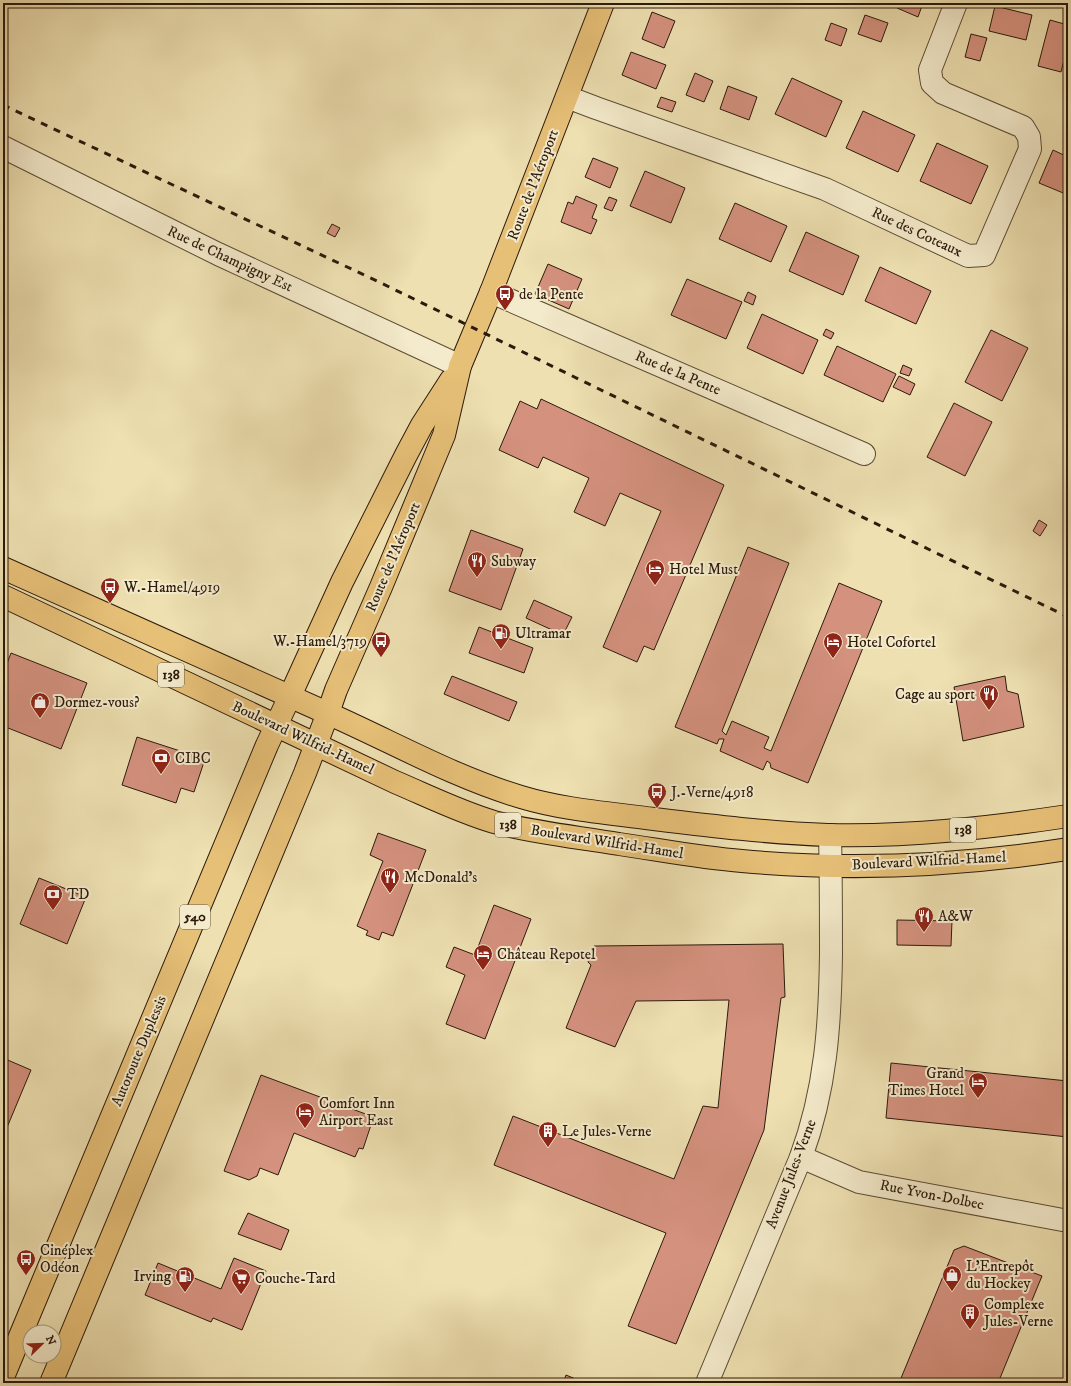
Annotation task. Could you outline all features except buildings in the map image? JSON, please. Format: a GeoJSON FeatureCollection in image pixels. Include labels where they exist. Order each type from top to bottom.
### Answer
{"type":"FeatureCollection","features":[{"type":"Feature","properties":{"kind":"main road","name":"Route de l'Aéroport"},"geometry":{"type":"LineString","coordinates":[[315,744],[336,690],[381,587],[444,435],[460,366],[491,292],[603,3]]}},
{"type":"Feature","properties":{"kind":"main road","name":"Route de l'Aéroport"},"geometry":{"type":"LineString","coordinates":[[276,725],[342,582],[406,455],[422,425],[460,366]]}},
{"type":"Feature","properties":{"kind":"main road","name":"Boulevard Wilfrid-Hamel"},"geometry":{"type":"LineString","coordinates":[[3,568],[141,628],[328,713],[435,764],[481,784],[542,803],[721,827],[830,835],[951,831],[995,827],[1068,816]]}},
{"type":"Feature","properties":{"kind":"main road","name":"Boulevard Wilfrid-Hamel"},"geometry":{"type":"LineString","coordinates":[[3,596],[315,744],[456,808],[492,821],[546,833],[714,858],[773,864],[894,866],[962,862],[1068,849]]}},
{"type":"Feature","properties":{"kind":"main road","name":"Autoroute Duplessis"},"geometry":{"type":"LineString","coordinates":[[3,1377],[276,725]]}},
{"type":"Feature","properties":{"kind":"main road"},"geometry":{"type":"LineString","coordinates":[[51,1383],[305,773],[315,744]]}},
{"type":"Feature","properties":{"kind":"street","name":"Rue des Coteaux"},"geometry":{"type":"LineString","coordinates":[[567,97],[824,189],[968,256],[984,255],[1030,149],[1029,137],[1023,127],[943,93],[932,83],[930,70],[956,3]]}},
{"type":"Feature","properties":{"kind":"street","name":"Rue de Champigny Est"},"geometry":{"type":"LineString","coordinates":[[3,147],[218,254],[460,366]]}},
{"type":"Feature","properties":{"kind":"street","name":"Rue de la Pente"},"geometry":{"type":"LineString","coordinates":[[491,292],[864,454]]}},
{"type":"Feature","properties":{"kind":"street","name":"Avenue Jules-Verne"},"geometry":{"type":"LineString","coordinates":[[707,1383],[801,1157],[818,1099],[828,1037],[831,866],[830,835]]}},
{"type":"Feature","properties":{"kind":"street","name":"Rue Yvon-Dolbec"},"geometry":{"type":"LineString","coordinates":[[801,1157],[859,1182],[1068,1220]]}},
{"type":"Feature","properties":{"kind":"railway"},"geometry":{"type":"LineString","coordinates":[[3,105],[379,282],[1068,617]]}},
{"type":"Feature","properties":{"kind":"place","name":"de la Pente"},"geometry":{"type":"Point","coordinates":[505,311]}},
{"type":"Feature","properties":{"kind":"place","name":"Subway"},"geometry":{"type":"Point","coordinates":[477,578]}},
{"type":"Feature","properties":{"kind":"place","name":"Hotel Must"},"geometry":{"type":"Point","coordinates":[655,586]}},
{"type":"Feature","properties":{"kind":"place","name":"W.-Hamel/4919"},"geometry":{"type":"Point","coordinates":[110,604]}},
{"type":"Feature","properties":{"kind":"place","name":"Ultramar"},"geometry":{"type":"Point","coordinates":[501,650]}},
{"type":"Feature","properties":{"kind":"place","name":"W.-Hamel/3719"},"geometry":{"type":"Point","coordinates":[381,658]}},
{"type":"Feature","properties":{"kind":"place","name":"Hotel Cofortel"},"geometry":{"type":"Point","coordinates":[833,659]}},
{"type":"Feature","properties":{"kind":"place","name":"Cage au sport"},"geometry":{"type":"Point","coordinates":[989,711]}},
{"type":"Feature","properties":{"kind":"place","name":"Dormez-vous?"},"geometry":{"type":"Point","coordinates":[40,719]}},
{"type":"Feature","properties":{"kind":"place","name":"CIBC"},"geometry":{"type":"Point","coordinates":[161,775]}},
{"type":"Feature","properties":{"kind":"place","name":"J.-Verne/4918"},"geometry":{"type":"Point","coordinates":[657,809]}},
{"type":"Feature","properties":{"kind":"place","name":"McDonald's"},"geometry":{"type":"Point","coordinates":[390,894]}},
{"type":"Feature","properties":{"kind":"place","name":"TD"},"geometry":{"type":"Point","coordinates":[53,911]}},
{"type":"Feature","properties":{"kind":"place","name":"A&W"},"geometry":{"type":"Point","coordinates":[924,933]}},
{"type":"Feature","properties":{"kind":"place","name":"Château Repotel"},"geometry":{"type":"Point","coordinates":[483,971]}},
{"type":"Feature","properties":{"kind":"place","name":"Grand Times Hotel"},"geometry":{"type":"Point","coordinates":[978,1099]}},
{"type":"Feature","properties":{"kind":"place","name":"Comfort Inn Airport East"},"geometry":{"type":"Point","coordinates":[305,1129]}},
{"type":"Feature","properties":{"kind":"place","name":"Le Jules-Verne"},"geometry":{"type":"Point","coordinates":[548,1148]}},
{"type":"Feature","properties":{"kind":"place","name":"Cinéplex Odéon"},"geometry":{"type":"Point","coordinates":[26,1276]}},
{"type":"Feature","properties":{"kind":"place","name":"L'Entrepôt du Hockey"},"geometry":{"type":"Point","coordinates":[952,1292]}},
{"type":"Feature","properties":{"kind":"place","name":"Irving"},"geometry":{"type":"Point","coordinates":[185,1293]}},
{"type":"Feature","properties":{"kind":"place","name":"Couche-Tard"},"geometry":{"type":"Point","coordinates":[241,1295]}},
{"type":"Feature","properties":{"kind":"place","name":"Complexe Jules-Verne"},"geometry":{"type":"Point","coordinates":[970,1330]}}]}
